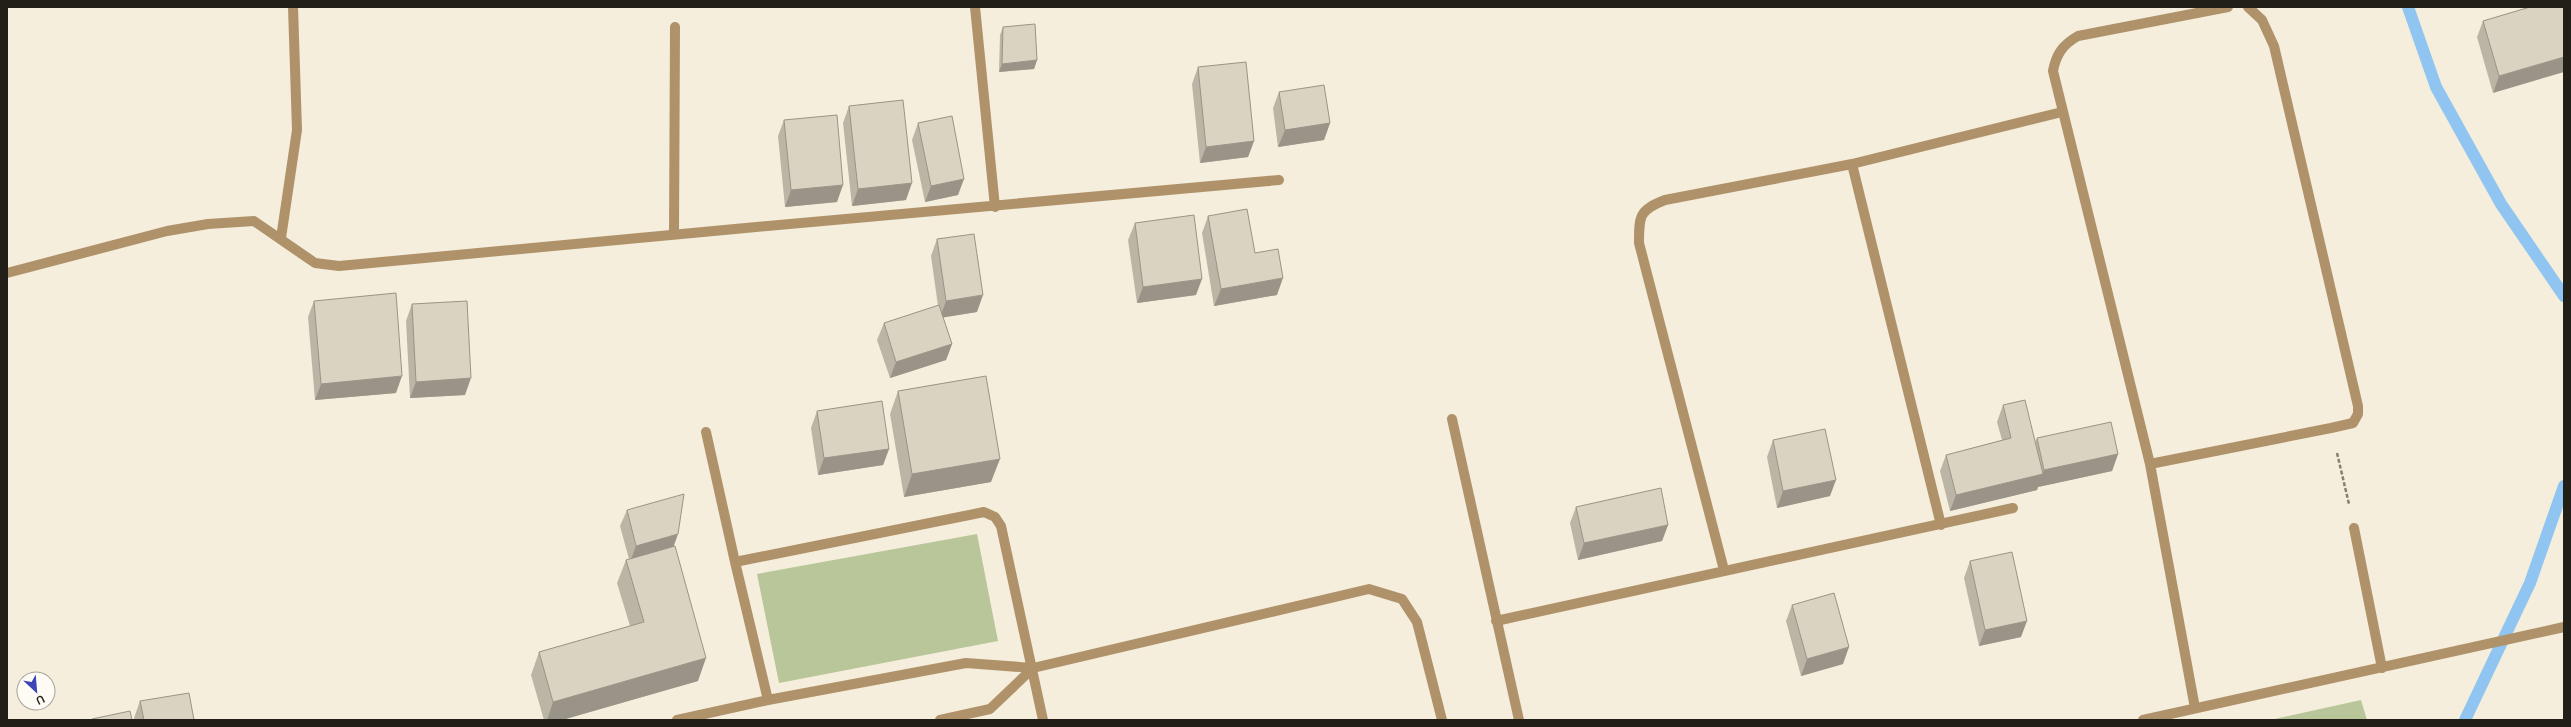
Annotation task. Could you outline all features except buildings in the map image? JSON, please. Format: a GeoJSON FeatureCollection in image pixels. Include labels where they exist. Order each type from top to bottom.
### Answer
{"type":"FeatureCollection","features":[{"type":"Feature","properties":{"kind":"street"},"geometry":{"type":"LineString","coordinates":[[281,238],[297,130],[293,7]]}},
{"type":"Feature","properties":{"kind":"street"},"geometry":{"type":"LineString","coordinates":[[975,7],[996,207]]}},
{"type":"Feature","properties":{"kind":"street"},"geometry":{"type":"LineString","coordinates":[[2195,708],[2150,464],[2053,72],[2056,56],[2068,42],[2078,36],[2228,7]]}},
{"type":"Feature","properties":{"kind":"street"},"geometry":{"type":"LineString","coordinates":[[2150,464],[2353,423],[2358,414],[2358,406],[2274,46],[2262,20],[2248,7]]}},
{"type":"Feature","properties":{"kind":"street"},"geometry":{"type":"LineString","coordinates":[[674,232],[675,27]]}},
{"type":"Feature","properties":{"kind":"street"},"geometry":{"type":"LineString","coordinates":[[1724,570],[1639,243],[1639,218],[1649,206],[1665,200],[1852,164],[2062,112]]}},
{"type":"Feature","properties":{"kind":"street"},"geometry":{"type":"LineString","coordinates":[[1852,164],[1941,525]]}},
{"type":"Feature","properties":{"kind":"street"},"geometry":{"type":"LineString","coordinates":[[7,273],[167,231],[208,224],[254,221],[316,263],[339,266],[674,232],[996,207],[1279,180]]}},
{"type":"Feature","properties":{"kind":"street"},"geometry":{"type":"LineString","coordinates":[[1452,419],[1519,720]]}},
{"type":"Feature","properties":{"kind":"street"},"geometry":{"type":"LineString","coordinates":[[706,432],[768,700]]}},
{"type":"Feature","properties":{"kind":"street"},"geometry":{"type":"LineString","coordinates":[[1496,622],[1724,570],[1941,525],[2013,508]]}},
{"type":"Feature","properties":{"kind":"street"},"geometry":{"type":"LineString","coordinates":[[735,562],[984,512],[995,517],[1001,526],[1033,668],[1043,720]]}},
{"type":"Feature","properties":{"kind":"street"},"geometry":{"type":"LineString","coordinates":[[2354,528],[2382,668]]}},
{"type":"Feature","properties":{"kind":"street"},"geometry":{"type":"LineString","coordinates":[[677,720],[768,700],[966,663],[1033,668],[1369,589],[1402,599],[1417,622],[1442,720]]}},
{"type":"Feature","properties":{"kind":"street"},"geometry":{"type":"LineString","coordinates":[[2143,720],[2564,627]]}},
{"type":"Feature","properties":{"kind":"street"},"geometry":{"type":"LineString","coordinates":[[940,720],[990,709],[1033,668]]}},
{"type":"Feature","properties":{"kind":"path"},"geometry":{"type":"LineString","coordinates":[[2331,428],[2354,528]]}},
{"type":"Feature","properties":{"kind":"green space"},"geometry":{"type":"Polygon","coordinates":[[[977,534],[998,641],[779,683],[757,574],[977,534]]]}},
{"type":"Feature","properties":{"kind":"green space"},"geometry":{"type":"Polygon","coordinates":[[[2361,700],[2367,720],[2270,720],[2361,700]]]}},
{"type":"Feature","properties":{"kind":"waterway"},"geometry":{"type":"LineString","coordinates":[[2408,7],[2436,87],[2501,204],[2564,296]]}},
{"type":"Feature","properties":{"kind":"waterway"},"geometry":{"type":"LineString","coordinates":[[2465,720],[2530,583],[2564,486]]}}]}
